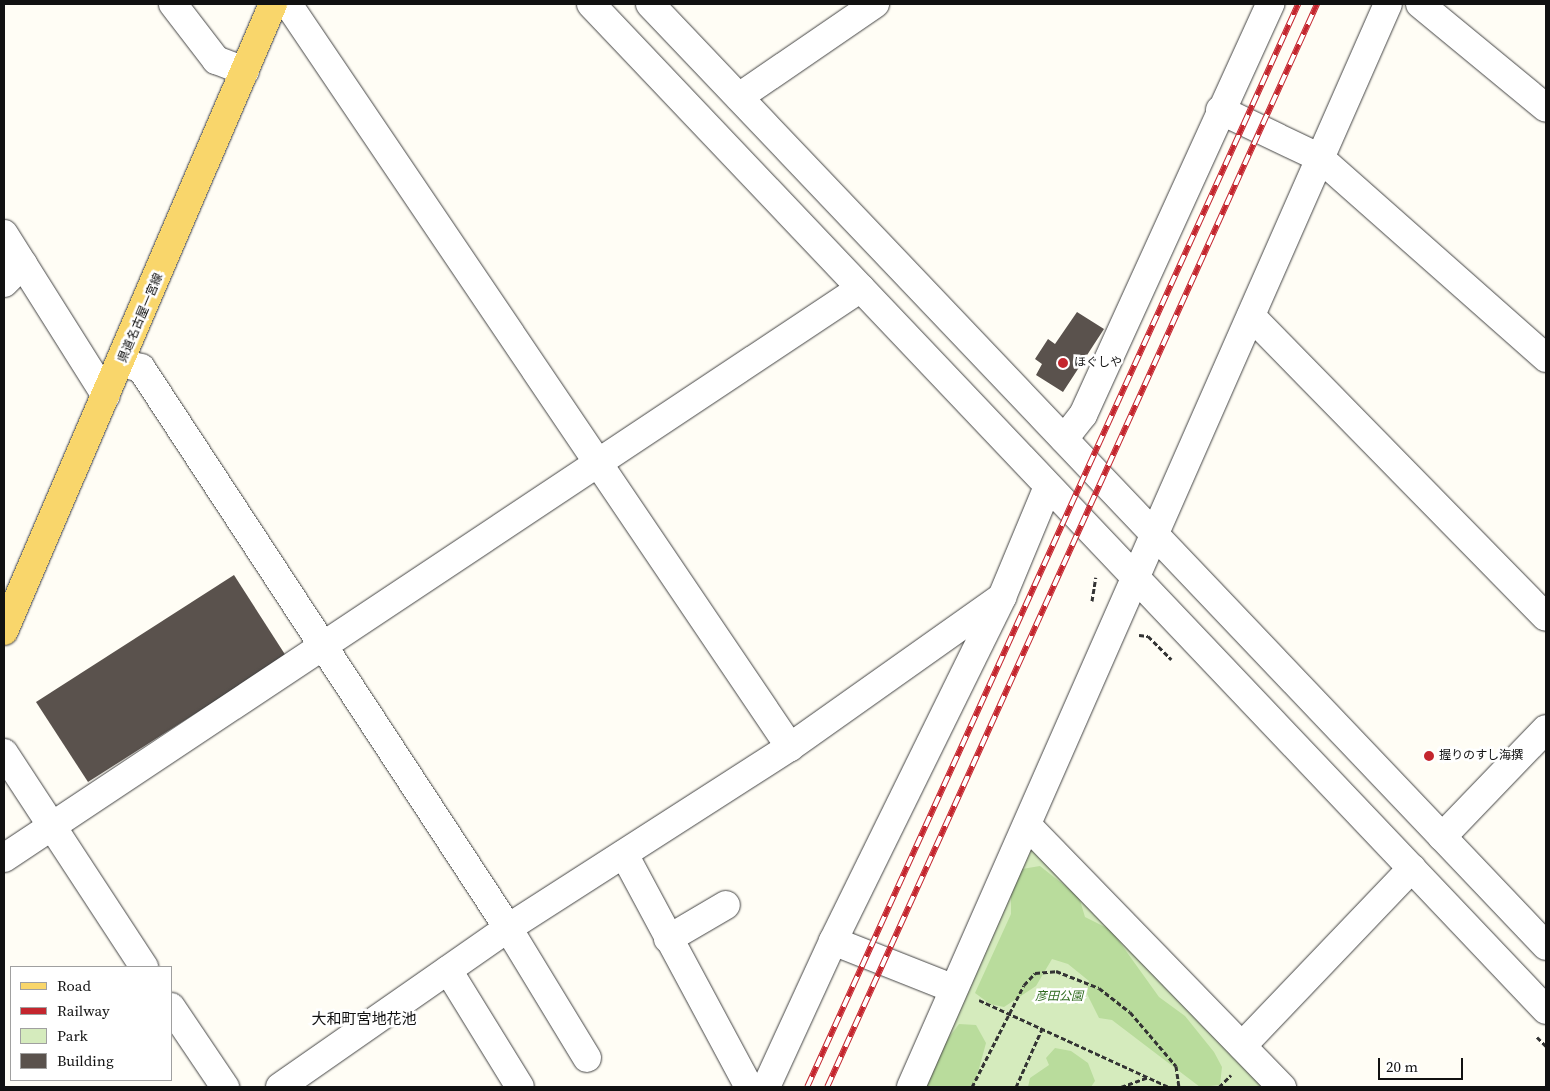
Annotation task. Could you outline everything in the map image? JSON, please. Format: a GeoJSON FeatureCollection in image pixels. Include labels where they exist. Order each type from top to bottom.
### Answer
{"type":"FeatureCollection","features":[{"type":"Feature","properties":{"kind":"main road","name":"県道名古屋一宮線"},"geometry":{"type":"LineString","coordinates":[[4,630],[122,363],[273,4]]}},
{"type":"Feature","properties":{"kind":"street"},"geometry":{"type":"LineString","coordinates":[[173,4],[216,60],[245,71]]}},
{"type":"Feature","properties":{"kind":"street"},"geometry":{"type":"LineString","coordinates":[[288,4],[597,467],[790,747]]}},
{"type":"Feature","properties":{"kind":"street"},"geometry":{"type":"LineString","coordinates":[[591,4],[861,288],[1047,489],[1136,576],[1546,1010]]}},
{"type":"Feature","properties":{"kind":"street"},"geometry":{"type":"LineString","coordinates":[[650,4],[1546,946]]}},
{"type":"Feature","properties":{"kind":"street"},"geometry":{"type":"LineString","coordinates":[[674,4],[713,69]]}},
{"type":"Feature","properties":{"kind":"street"},"geometry":{"type":"LineString","coordinates":[[739,97],[875,4]]}},
{"type":"Feature","properties":{"kind":"street"},"geometry":{"type":"LineString","coordinates":[[1064,439],[1083,415],[1220,110],[1270,4]]}},
{"type":"Feature","properties":{"kind":"street"},"geometry":{"type":"LineString","coordinates":[[912,1087],[952,988],[1027,825],[1388,4]]}},
{"type":"Feature","properties":{"kind":"street"},"geometry":{"type":"LineString","coordinates":[[1420,4],[1546,108]]}},
{"type":"Feature","properties":{"kind":"street"},"geometry":{"type":"LineString","coordinates":[[1220,110],[1320,158],[1546,358]]}},
{"type":"Feature","properties":{"kind":"street"},"geometry":{"type":"LineString","coordinates":[[4,234],[106,396]]}},
{"type":"Feature","properties":{"kind":"street"},"geometry":{"type":"LineString","coordinates":[[4,283],[23,264]]}},
{"type":"Feature","properties":{"kind":"street"},"geometry":{"type":"LineString","coordinates":[[4,858],[51,829],[597,467],[861,288]]}},
{"type":"Feature","properties":{"kind":"street"},"geometry":{"type":"LineString","coordinates":[[1251,316],[1546,617]]}},
{"type":"Feature","properties":{"kind":"street"},"geometry":{"type":"LineString","coordinates":[[122,363],[141,368],[508,928],[587,1058]]}},
{"type":"Feature","properties":{"kind":"street"},"geometry":{"type":"LineString","coordinates":[[766,1087],[833,941],[1002,597],[1047,489]]}},
{"type":"Feature","properties":{"kind":"street"},"geometry":{"type":"LineString","coordinates":[[280,1087],[508,928],[790,747],[1002,597]]}},
{"type":"Feature","properties":{"kind":"street"},"geometry":{"type":"LineString","coordinates":[[1442,837],[1546,729]]}},
{"type":"Feature","properties":{"kind":"street"},"geometry":{"type":"LineString","coordinates":[[4,753],[51,829],[143,966]]}},
{"type":"Feature","properties":{"kind":"street"},"geometry":{"type":"LineString","coordinates":[[1027,825],[1282,1087]]}},
{"type":"Feature","properties":{"kind":"street"},"geometry":{"type":"LineString","coordinates":[[624,854],[749,1087]]}},
{"type":"Feature","properties":{"kind":"street"},"geometry":{"type":"LineString","coordinates":[[1242,1046],[1412,868]]}},
{"type":"Feature","properties":{"kind":"street"},"geometry":{"type":"LineString","coordinates":[[668,939],[726,905]]}},
{"type":"Feature","properties":{"kind":"street"},"geometry":{"type":"LineString","coordinates":[[833,941],[952,988]]}},
{"type":"Feature","properties":{"kind":"street"},"geometry":{"type":"LineString","coordinates":[[448,970],[520,1087]]}},
{"type":"Feature","properties":{"kind":"street"},"geometry":{"type":"LineString","coordinates":[[172,1008],[225,1087]]}},
{"type":"Feature","properties":{"kind":"path"},"geometry":{"type":"LineString","coordinates":[[1089,570],[1096,577],[1090,612],[1112,633]]}},
{"type":"Feature","properties":{"kind":"path"},"geometry":{"type":"LineString","coordinates":[[972,1087],[1007,1014],[1035,973],[1056,971],[1099,988],[1130,1012],[1161,1046],[1176,1066],[1179,1087]]}},
{"type":"Feature","properties":{"kind":"path"},"geometry":{"type":"LineString","coordinates":[[952,988],[1169,1087]]}},
{"type":"Feature","properties":{"kind":"path"},"geometry":{"type":"LineString","coordinates":[[1016,1087],[1042,1029]]}},
{"type":"Feature","properties":{"kind":"path"},"geometry":{"type":"LineString","coordinates":[[1121,1087],[1148,1078]]}},
{"type":"Feature","properties":{"kind":"green space","name":"彦田公園"},"geometry":{"type":"Polygon","coordinates":[[[1030,838],[1269,1087],[921,1087],[1030,838]]]}},
{"type":"Feature","properties":{"kind":"green space"},"geometry":{"type":"Polygon","coordinates":[[[1040,866],[1079,897],[1085,917],[1111,930],[1159,997],[1185,1016],[1214,1052],[1222,1067],[1220,1085],[1200,1087],[1112,1020],[1099,1018],[1087,994],[1089,981],[1068,964],[1052,959],[1036,986],[1004,1007],[990,1004],[975,993],[1011,914],[1011,885],[1022,869],[1040,866]]]}},
{"type":"Feature","properties":{"kind":"green space"},"geometry":{"type":"Polygon","coordinates":[[[959,1024],[976,1025],[986,1043],[974,1087],[922,1087],[936,1055],[959,1024]]]}},
{"type":"Feature","properties":{"kind":"green space"},"geometry":{"type":"Polygon","coordinates":[[[1055,1048],[1071,1051],[1088,1063],[1095,1081],[1091,1087],[1028,1087],[1030,1078],[1049,1065],[1046,1058],[1055,1048]]]}},
{"type":"Feature","properties":{"kind":"building"},"geometry":{"type":"Polygon","coordinates":[[[1077,312],[1104,329],[1063,392],[1036,375],[1042,364],[1035,359],[1048,339],[1055,344],[1077,312]]]}},
{"type":"Feature","properties":{"kind":"building"},"geometry":{"type":"Polygon","coordinates":[[[234,575],[286,656],[88,782],[36,702],[234,575]]]}},
{"type":"Feature","properties":{"kind":"railway"},"geometry":{"type":"LineString","coordinates":[[807,1087],[1298,4]]}},
{"type":"Feature","properties":{"kind":"railway"},"geometry":{"type":"LineString","coordinates":[[827,1087],[1317,4]]}},
{"type":"Feature","properties":{"kind":"place","name":"ほぐしや"},"geometry":{"type":"Point","coordinates":[1063,363]}},
{"type":"Feature","properties":{"kind":"place","name":"握りのすし海撰"},"geometry":{"type":"Point","coordinates":[1429,756]}},
{"type":"Feature","properties":{"kind":"district","name":"大和町宮地花池"},"geometry":{"type":"Point","coordinates":[364,1019]}}]}
